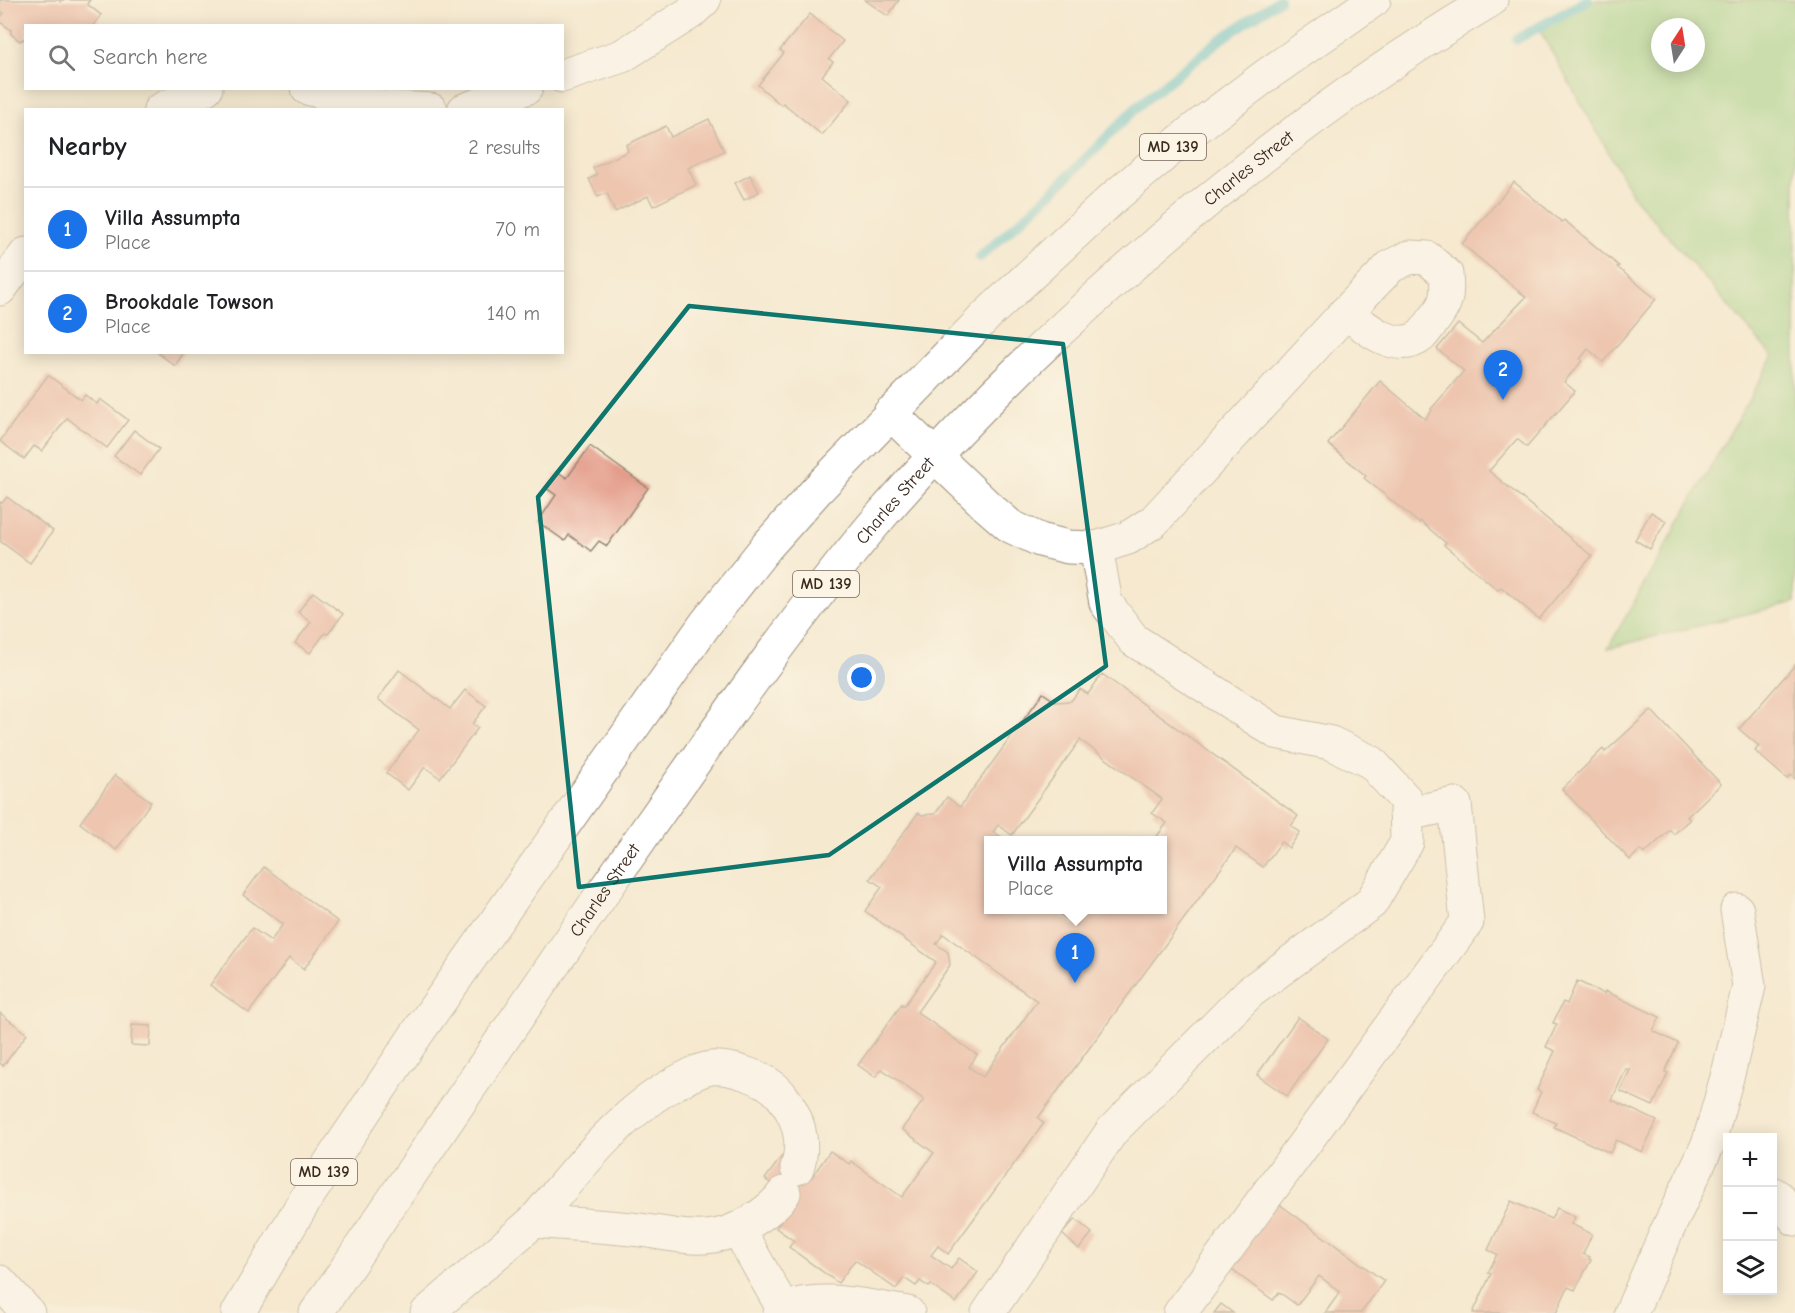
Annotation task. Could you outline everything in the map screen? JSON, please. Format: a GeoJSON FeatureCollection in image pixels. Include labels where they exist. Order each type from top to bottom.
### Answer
{"type":"FeatureCollection","features":[{"type":"Feature","properties":{"kind":"main road"},"geometry":{"type":"LineString","coordinates":[[564,75],[622,56],[690,13],[704,0]]}},
{"type":"Feature","properties":{"kind":"main road","name":"MD 139"},"geometry":{"type":"LineString","coordinates":[[238,1313],[305,1200],[416,1035],[706,623],[767,546],[890,413],[988,314],[1112,199],[1192,131],[1306,46],[1374,0]]}},
{"type":"Feature","properties":{"kind":"main road","name":"Charles Street"},"geometry":{"type":"LineString","coordinates":[[316,1313],[582,923],[717,730],[828,581],[881,516],[1006,382],[1061,328],[1172,230],[1257,161],[1356,88],[1491,0]]}},
{"type":"Feature","properties":{"kind":"main road"},"geometry":{"type":"LineString","coordinates":[[136,108],[149,90]]}},
{"type":"Feature","properties":{"kind":"main road"},"geometry":{"type":"LineString","coordinates":[[164,108],[202,90]]}},
{"type":"Feature","properties":{"kind":"main road"},"geometry":{"type":"LineString","coordinates":[[316,90],[381,107],[398,108]]}},
{"type":"Feature","properties":{"kind":"main road"},"geometry":{"type":"LineString","coordinates":[[470,108],[520,90]]}},
{"type":"Feature","properties":{"kind":"main road"},"geometry":{"type":"LineString","coordinates":[[0,289],[24,257]]}},
{"type":"Feature","properties":{"kind":"main road"},"geometry":{"type":"LineString","coordinates":[[890,413],[1010,526],[1040,540],[1068,547],[1096,548],[1128,538],[1154,521],[1346,312]]}},
{"type":"Feature","properties":{"kind":"main road"},"geometry":{"type":"LineString","coordinates":[[1002,1306],[1112,1131],[1250,992],[1371,903],[1407,842],[1406,800],[1371,762],[1331,743],[1276,732],[1134,640],[1106,603],[1096,548]]}},
{"type":"Feature","properties":{"kind":"main road"},"geometry":{"type":"LineString","coordinates":[[1179,1313],[1467,922],[1455,804],[1406,814]]}},
{"type":"Feature","properties":{"kind":"main road"},"geometry":{"type":"LineString","coordinates":[[1631,1313],[1666,1231],[1718,1149],[1729,1070],[1749,986],[1737,910]]}},
{"type":"Feature","properties":{"kind":"main road"},"geometry":{"type":"LineString","coordinates":[[427,1313],[534,1221],[613,1131],[660,1090],[709,1068],[727,1067],[755,1076],[776,1089],[791,1107],[800,1128],[800,1161],[791,1180],[758,1217],[738,1229],[714,1236],[684,1236],[534,1221]]}},
{"type":"Feature","properties":{"kind":"main road"},"geometry":{"type":"LineString","coordinates":[[1777,1197],[1795,1219]]}},
{"type":"Feature","properties":{"kind":"main road"},"geometry":{"type":"LineString","coordinates":[[738,1229],[782,1311],[800,1304],[826,1302],[908,1313]]}},
{"type":"Feature","properties":{"kind":"main road"},"geometry":{"type":"LineString","coordinates":[[0,1282],[28,1313]]}},
{"type":"Feature","properties":{"kind":"highlighted area"},"geometry":{"type":"Polygon","coordinates":[[[689,306],[1063,344],[1106,666],[829,855],[579,887],[538,497],[689,306]]]}},
{"type":"Feature","properties":{"kind":"green space"},"geometry":{"type":"Polygon","coordinates":[[[1592,0],[1795,0],[1795,602],[1608,648],[1773,357],[1634,197],[1539,29],[1592,0]]]}},
{"type":"Feature","properties":{"kind":"building"},"geometry":{"type":"Polygon","coordinates":[[[0,0],[59,0],[61,2],[62,0],[90,0],[87,4],[101,15],[94,24],[24,24],[24,40],[20,41],[0,22],[4,13],[0,10],[0,0]]]}},
{"type":"Feature","properties":{"kind":"building"},"geometry":{"type":"Polygon","coordinates":[[[865,0],[899,0],[888,16],[865,0]]]}},
{"type":"Feature","properties":{"kind":"building"},"geometry":{"type":"Polygon","coordinates":[[[810,14],[843,41],[829,59],[833,62],[822,76],[851,100],[822,135],[758,85],[784,53],[780,50],[810,14]]]}},
{"type":"Feature","properties":{"kind":"building"},"geometry":{"type":"Polygon","coordinates":[[[709,119],[724,151],[688,168],[696,185],[653,206],[648,196],[615,212],[607,193],[598,197],[589,179],[597,175],[593,168],[628,151],[626,145],[666,126],[671,137],[709,119]]]}},
{"type":"Feature","properties":{"kind":"building"},"geometry":{"type":"Polygon","coordinates":[[[750,175],[759,192],[744,200],[735,183],[750,175]]]}},
{"type":"Feature","properties":{"kind":"building"},"geometry":{"type":"Polygon","coordinates":[[[1514,182],[1562,222],[1564,220],[1656,299],[1603,362],[1588,349],[1580,359],[1582,361],[1564,382],[1575,391],[1527,447],[1517,439],[1489,471],[1592,556],[1539,619],[1501,587],[1498,590],[1444,545],[1446,543],[1420,521],[1419,523],[1364,478],[1366,476],[1328,444],[1380,381],[1425,419],[1464,371],[1437,349],[1458,324],[1482,343],[1526,297],[1462,244],[1514,182]]]}},
{"type":"Feature","properties":{"kind":"building"},"geometry":{"type":"Polygon","coordinates":[[[160,354],[183,354],[175,366],[160,354]]]}},
{"type":"Feature","properties":{"kind":"building"},"geometry":{"type":"Polygon","coordinates":[[[48,375],[81,400],[85,395],[97,404],[100,399],[128,420],[107,448],[67,418],[42,451],[34,446],[24,459],[0,441],[48,375]]]}},
{"type":"Feature","properties":{"kind":"building"},"geometry":{"type":"Polygon","coordinates":[[[134,430],[159,449],[140,475],[114,456],[134,430]]]}},
{"type":"Feature","properties":{"kind":"building"},"geometry":{"type":"Polygon","coordinates":[[[590,446],[648,488],[607,546],[599,541],[591,551],[569,535],[565,541],[538,522],[556,495],[546,488],[558,472],[567,478],[590,446]]]}},
{"type":"Feature","properties":{"kind":"building"},"geometry":{"type":"Polygon","coordinates":[[[7,497],[53,531],[30,563],[0,541],[0,502],[2,503],[7,497]]]}},
{"type":"Feature","properties":{"kind":"building"},"geometry":{"type":"Polygon","coordinates":[[[1651,512],[1666,521],[1650,549],[1635,540],[1651,512]]]}},
{"type":"Feature","properties":{"kind":"building"},"geometry":{"type":"Polygon","coordinates":[[[313,592],[343,614],[310,653],[295,643],[311,622],[298,612],[313,592]]]}},
{"type":"Feature","properties":{"kind":"building"},"geometry":{"type":"Polygon","coordinates":[[[1795,665],[1795,779],[1790,775],[1787,779],[1755,751],[1759,746],[1739,729],[1795,665]]]}},
{"type":"Feature","properties":{"kind":"building"},"geometry":{"type":"Polygon","coordinates":[[[399,670],[450,709],[465,690],[486,706],[472,724],[478,728],[440,778],[425,767],[408,790],[386,773],[419,730],[378,699],[399,670]]]}},
{"type":"Feature","properties":{"kind":"building"},"geometry":{"type":"Polygon","coordinates":[[[1102,674],[1298,816],[1291,826],[1300,832],[1289,848],[1281,842],[1263,867],[1236,848],[1038,1118],[1044,1123],[948,1254],[938,1246],[931,1255],[951,1269],[959,1258],[978,1272],[956,1303],[931,1285],[929,1287],[920,1281],[916,1286],[904,1278],[896,1289],[855,1260],[838,1283],[789,1247],[794,1241],[776,1228],[795,1201],[765,1179],[782,1156],[811,1178],[830,1151],[849,1164],[851,1161],[902,1197],[934,1153],[902,1129],[924,1100],[882,1069],[875,1077],[858,1065],[936,962],[865,911],[882,887],[870,879],[918,813],[935,814],[947,797],[960,807],[1043,693],[1056,702],[1071,701],[1080,689],[1088,694],[1102,674]],[[1080,740],[1012,835],[998,825],[993,832],[1000,836],[984,836],[984,914],[1060,914],[1076,926],[1084,914],[1167,914],[1167,836],[1157,836],[1167,823],[1152,813],[1162,799],[1080,740]],[[943,934],[936,944],[948,952],[950,965],[917,1012],[977,1055],[969,1067],[983,1077],[1037,1001],[943,934]]]}},
{"type":"Feature","properties":{"kind":"building"},"geometry":{"type":"Polygon","coordinates":[[[1651,710],[1721,784],[1687,817],[1690,819],[1674,834],[1670,830],[1644,854],[1640,850],[1630,860],[1562,789],[1603,749],[1605,752],[1651,710]]]}},
{"type":"Feature","properties":{"kind":"building"},"geometry":{"type":"Polygon","coordinates":[[[115,775],[151,802],[116,850],[80,823],[115,775]]]}},
{"type":"Feature","properties":{"kind":"building"},"geometry":{"type":"Polygon","coordinates":[[[264,867],[338,922],[304,969],[289,958],[249,1013],[210,985],[252,928],[271,941],[283,924],[243,895],[264,867]]]}},
{"type":"Feature","properties":{"kind":"building"},"geometry":{"type":"Polygon","coordinates":[[[1577,981],[1604,994],[1605,991],[1660,1017],[1653,1031],[1678,1043],[1653,1106],[1620,1091],[1630,1070],[1626,1069],[1612,1100],[1657,1121],[1642,1152],[1616,1140],[1610,1153],[1554,1127],[1556,1123],[1532,1112],[1541,1092],[1537,1090],[1555,1051],[1546,1047],[1557,1024],[1553,1023],[1563,1002],[1567,1004],[1577,981]]]}},
{"type":"Feature","properties":{"kind":"building"},"geometry":{"type":"Polygon","coordinates":[[[0,1013],[27,1034],[3,1066],[0,1063],[0,1013]]]}},
{"type":"Feature","properties":{"kind":"building"},"geometry":{"type":"Polygon","coordinates":[[[1298,1017],[1328,1039],[1287,1096],[1257,1075],[1298,1017]]]}},
{"type":"Feature","properties":{"kind":"building"},"geometry":{"type":"Polygon","coordinates":[[[132,1025],[151,1026],[150,1046],[131,1045],[132,1025]]]}},
{"type":"Feature","properties":{"kind":"building"},"geometry":{"type":"Polygon","coordinates":[[[1275,1201],[1384,1281],[1361,1313],[1325,1313],[1340,1292],[1319,1276],[1297,1305],[1279,1292],[1273,1300],[1228,1267],[1275,1201]]]}},
{"type":"Feature","properties":{"kind":"building"},"geometry":{"type":"Polygon","coordinates":[[[1511,1201],[1551,1219],[1557,1208],[1575,1217],[1571,1224],[1592,1234],[1583,1254],[1591,1260],[1575,1290],[1568,1287],[1556,1313],[1473,1313],[1491,1274],[1488,1273],[1497,1254],[1488,1250],[1511,1201]]]}},
{"type":"Feature","properties":{"kind":"building"},"geometry":{"type":"Polygon","coordinates":[[[1075,1219],[1092,1233],[1079,1249],[1062,1234],[1075,1219]]]}},
{"type":"Feature","properties":{"kind":"building"},"geometry":{"type":"Polygon","coordinates":[[[1221,1304],[1233,1313],[1214,1313],[1221,1304]]]}},
{"type":"Feature","properties":{"kind":"waterway"},"geometry":{"type":"LineString","coordinates":[[980,257],[1050,194],[1139,105],[1217,42],[1279,0]]}},
{"type":"Feature","properties":{"kind":"waterway"},"geometry":{"type":"LineString","coordinates":[[1517,39],[1588,0]]}},
{"type":"Feature","properties":{"kind":"place","name":"Brookdale Towson"},"geometry":{"type":"Point","coordinates":[1503,400]}},
{"type":"Feature","properties":{"kind":"place","name":"Villa Assumpta"},"geometry":{"type":"Point","coordinates":[1075,983]}}]}
